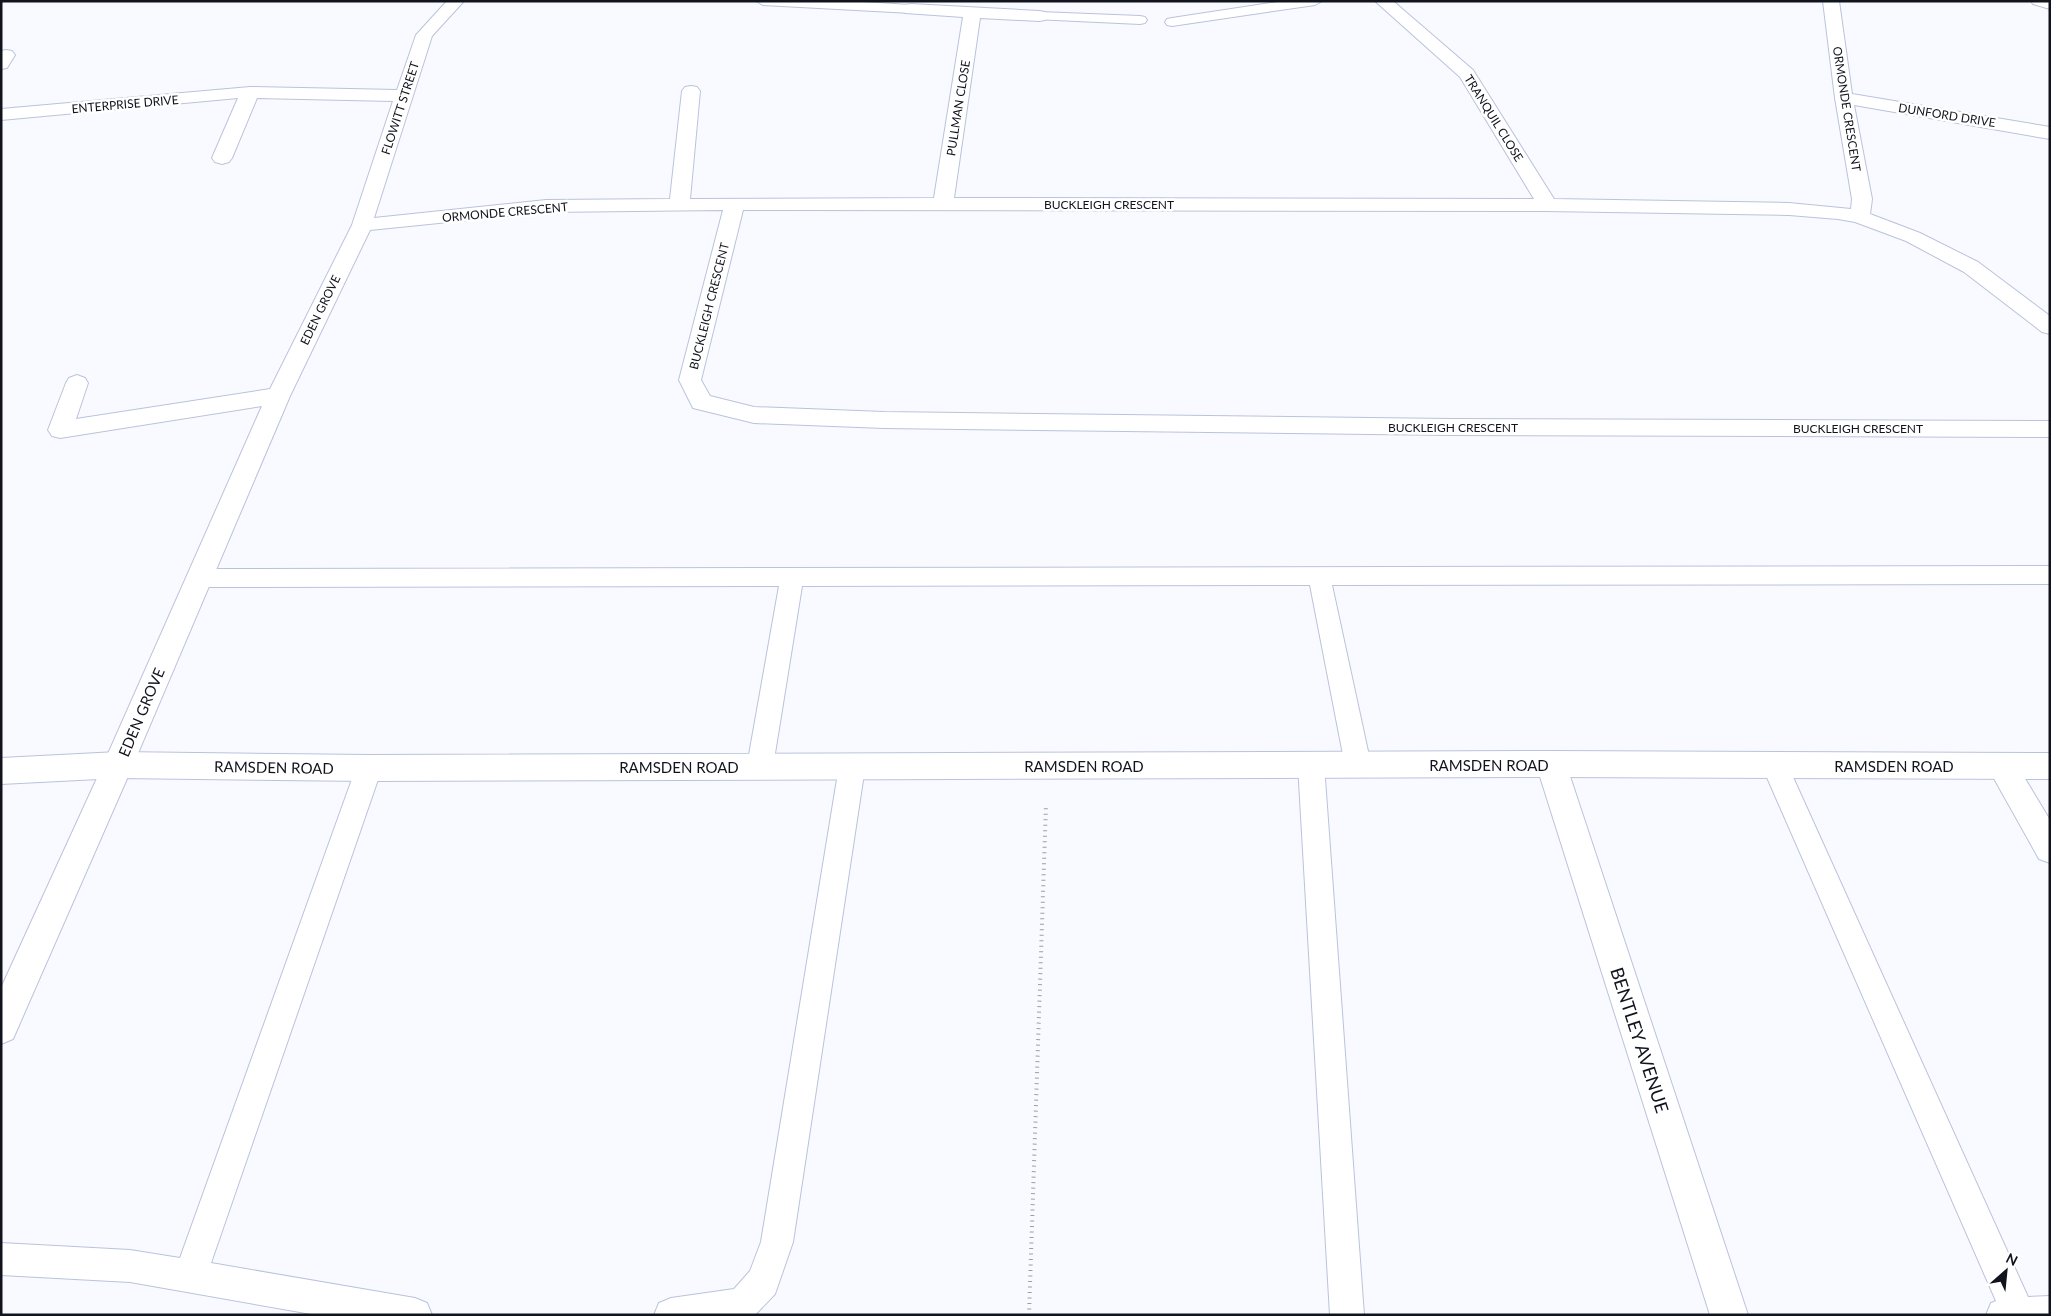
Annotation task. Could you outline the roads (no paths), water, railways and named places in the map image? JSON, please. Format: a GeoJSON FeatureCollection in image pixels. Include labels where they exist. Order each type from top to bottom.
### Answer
{"type":"FeatureCollection","features":[{"type":"Feature","properties":{"kind":"street","name":"FLOWITT STREET"},"geometry":{"type":"LineString","coordinates":[[362,225],[424,35],[456,1]]}},
{"type":"Feature","properties":{"kind":"street","name":"TRANQUIL CLOSE"},"geometry":{"type":"LineString","coordinates":[[1383,1],[1467,74],[1548,205]]}},
{"type":"Feature","properties":{"kind":"street","name":"ORMONDE CRESCENT"},"geometry":{"type":"LineString","coordinates":[[1831,1],[1844,98],[1862,199],[1860,217]]}},
{"type":"Feature","properties":{"kind":"street"},"geometry":{"type":"LineString","coordinates":[[2038,1],[2050,4]]}},
{"type":"Feature","properties":{"kind":"street"},"geometry":{"type":"LineString","coordinates":[[910,9],[1039,16]]}},
{"type":"Feature","properties":{"kind":"street","name":"PULLMAN CLOSE"},"geometry":{"type":"LineString","coordinates":[[943,203],[972,13]]}},
{"type":"Feature","properties":{"kind":"street"},"geometry":{"type":"LineString","coordinates":[[679,204],[691,91]]}},
{"type":"Feature","properties":{"kind":"street","name":"ENTERPRISE DRIVE"},"geometry":{"type":"LineString","coordinates":[[1,115],[250,92],[405,96]]}},
{"type":"Feature","properties":{"kind":"street"},"geometry":{"type":"LineString","coordinates":[[222,158],[250,92]]}},
{"type":"Feature","properties":{"kind":"street","name":"DUNFORD DRIVE"},"geometry":{"type":"LineString","coordinates":[[1844,98],[2050,133]]}},
{"type":"Feature","properties":{"kind":"street","name":"BUCKLEIGH CRESCENT"},"geometry":{"type":"LineString","coordinates":[[2050,327],[1971,267],[1913,237],[1860,217],[1838,213],[1789,209],[1548,205],[735,204],[690,380],[701,402],[754,415],[884,420],[1450,427],[2050,429]]}},
{"type":"Feature","properties":{"kind":"street","name":"ORMONDE CRESCENT"},"geometry":{"type":"LineString","coordinates":[[362,225],[546,206],[735,204]]}},
{"type":"Feature","properties":{"kind":"street","name":"EDEN GROVE"},"geometry":{"type":"LineString","coordinates":[[1,1027],[118,765],[278,396],[362,225]]}},
{"type":"Feature","properties":{"kind":"street"},"geometry":{"type":"LineString","coordinates":[[77,383],[60,430],[278,396]]}},
{"type":"Feature","properties":{"kind":"street","name":"RAMSDEN ROAD"},"geometry":{"type":"LineString","coordinates":[[1,771],[118,765],[369,768],[1551,764],[2050,766]]}},
{"type":"Feature","properties":{"kind":"street","name":"BENTLEY AVENUE"},"geometry":{"type":"LineString","coordinates":[[1551,764],[1729,1315]]}},
{"type":"Feature","properties":{"kind":"street"},"geometry":{"type":"LineString","coordinates":[[2002,766],[2050,850]]}},
{"type":"Feature","properties":{"kind":"lane"},"geometry":{"type":"LineString","coordinates":[[762,1],[910,9]]}},
{"type":"Feature","properties":{"kind":"lane"},"geometry":{"type":"LineString","coordinates":[[1172,22],[1315,1]]}},
{"type":"Feature","properties":{"kind":"lane"},"geometry":{"type":"LineString","coordinates":[[1039,16],[1140,20]]}},
{"type":"Feature","properties":{"kind":"lane"},"geometry":{"type":"LineString","coordinates":[[198,578],[1319,576],[2047,579]]}},
{"type":"Feature","properties":{"kind":"lane"},"geometry":{"type":"LineString","coordinates":[[1319,576],[1358,765]]}},
{"type":"Feature","properties":{"kind":"lane"},"geometry":{"type":"LineString","coordinates":[[760,766],[792,577]]}},
{"type":"Feature","properties":{"kind":"lane"},"geometry":{"type":"LineString","coordinates":[[1311,765],[1347,1315]]}},
{"type":"Feature","properties":{"kind":"lane"},"geometry":{"type":"LineString","coordinates":[[671,1315],[742,1304],[763,1282],[777,1242],[852,766]]}},
{"type":"Feature","properties":{"kind":"lane"},"geometry":{"type":"LineString","coordinates":[[1775,766],[2024,1314]]}},
{"type":"Feature","properties":{"kind":"lane"},"geometry":{"type":"LineString","coordinates":[[190,1276],[369,768]]}},
{"type":"Feature","properties":{"kind":"lane"},"geometry":{"type":"LineString","coordinates":[[1,1259],[130,1266],[415,1315]]}}]}
